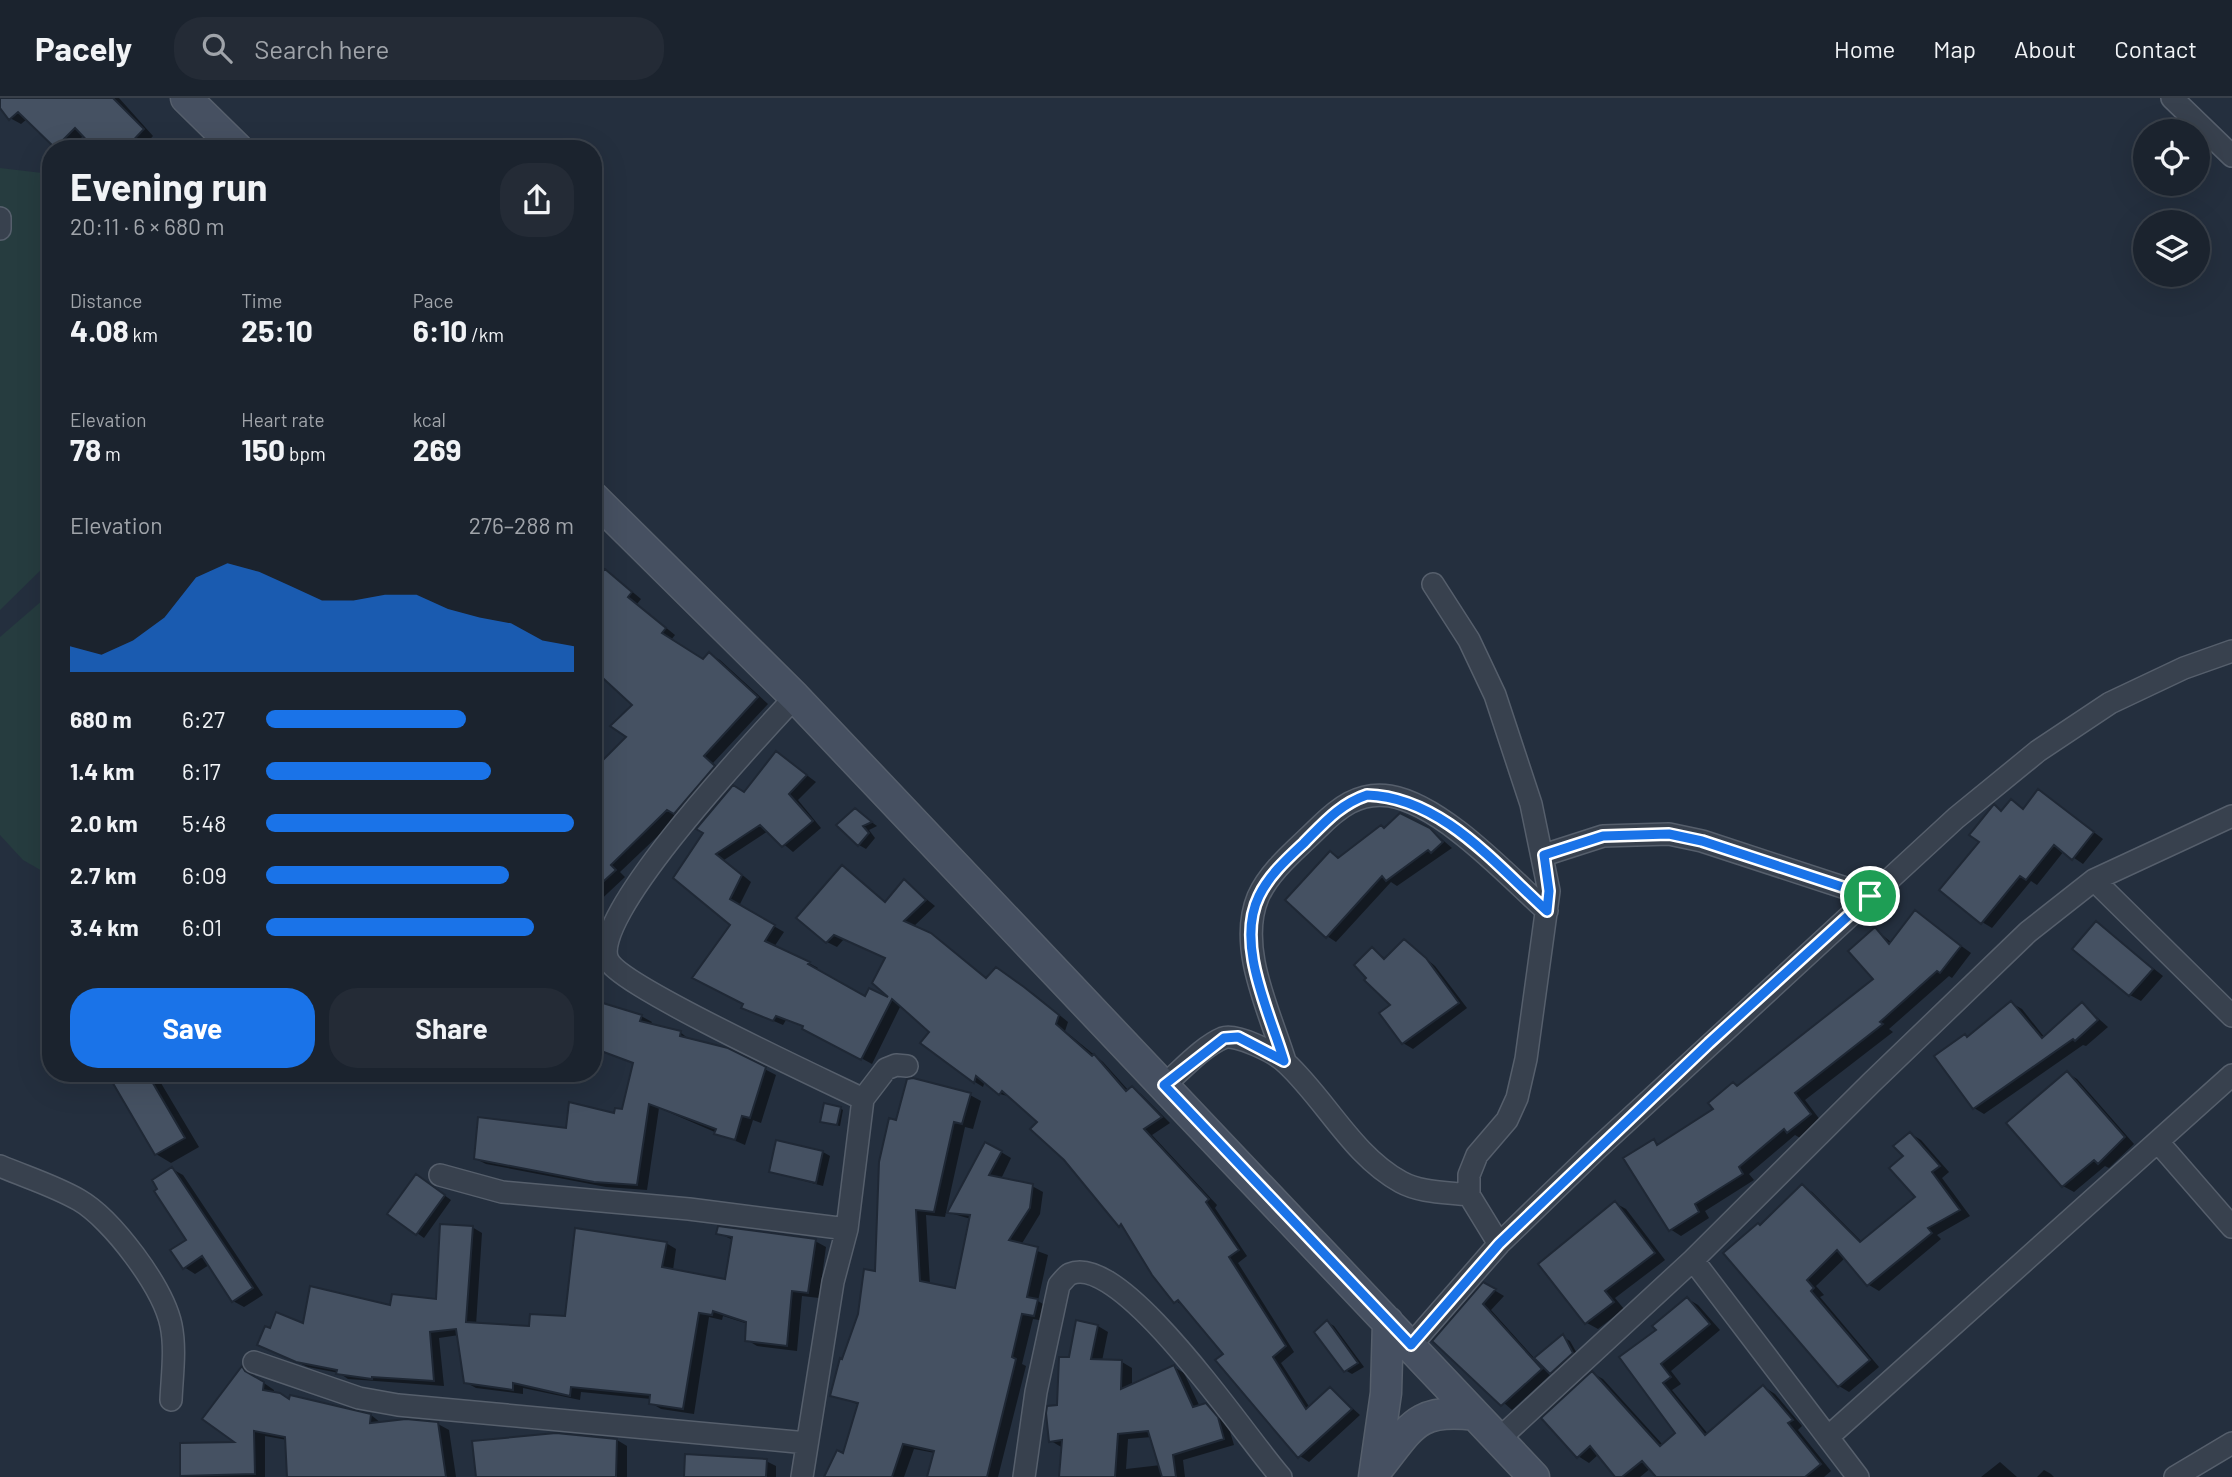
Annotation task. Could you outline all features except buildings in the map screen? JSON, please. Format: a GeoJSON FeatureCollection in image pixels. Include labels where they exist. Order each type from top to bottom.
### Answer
{"type":"FeatureCollection","features":[{"type":"Feature","properties":{"kind":"main road"},"geometry":{"type":"LineString","coordinates":[[186,98],[230,140]]}},
{"type":"Feature","properties":{"kind":"main road"},"geometry":{"type":"LineString","coordinates":[[602,506],[795,696],[1534,1477]]}},
{"type":"Feature","properties":{"kind":"main road"},"geometry":{"type":"LineString","coordinates":[[1375,1474],[1385,1393],[1388,1322]]}},
{"type":"Feature","properties":{"kind":"main road"},"geometry":{"type":"LineString","coordinates":[[1375,1474],[1410,1428],[1425,1416],[1451,1412],[1475,1415]]}},
{"type":"Feature","properties":{"kind":"street"},"geometry":{"type":"LineString","coordinates":[[2172,98],[2232,156]]}},
{"type":"Feature","properties":{"kind":"street"},"geometry":{"type":"LineString","coordinates":[[0,218],[0,229]]}},
{"type":"Feature","properties":{"kind":"street"},"geometry":{"type":"LineString","coordinates":[[1433,584],[1469,640],[1495,695],[1520,762],[1544,855],[1549,891],[1526,1059],[1517,1098],[1507,1120],[1477,1155],[1469,1175],[1469,1195],[1499,1244]]}},
{"type":"Feature","properties":{"kind":"street"},"geometry":{"type":"LineString","coordinates":[[1411,1345],[1499,1244],[1709,1043],[1956,818],[2038,751],[2109,703],[2184,668],[2232,651]]}},
{"type":"Feature","properties":{"kind":"street"},"geometry":{"type":"LineString","coordinates":[[795,696],[644,872],[606,939],[606,958],[616,972],[701,1019],[863,1099]]}},
{"type":"Feature","properties":{"kind":"street"},"geometry":{"type":"LineString","coordinates":[[1284,1061],[1255,960],[1252,921],[1258,897],[1270,878],[1348,802],[1367,795],[1390,796],[1413,803],[1464,835],[1547,911]]}},
{"type":"Feature","properties":{"kind":"street"},"geometry":{"type":"LineString","coordinates":[[1499,1439],[1693,1259],[2028,932],[2094,880],[2232,816]]}},
{"type":"Feature","properties":{"kind":"street"},"geometry":{"type":"LineString","coordinates":[[1544,855],[1603,836],[1669,834],[1702,841],[1870,896]]}},
{"type":"Feature","properties":{"kind":"street"},"geometry":{"type":"LineString","coordinates":[[2094,880],[2232,1016]]}},
{"type":"Feature","properties":{"kind":"street"},"geometry":{"type":"LineString","coordinates":[[1164,1085],[1224,1038],[1238,1037],[1284,1061],[1377,1165],[1402,1182],[1420,1189],[1469,1195]]}},
{"type":"Feature","properties":{"kind":"street"},"geometry":{"type":"LineString","coordinates":[[802,1477],[833,1282],[847,1228],[863,1099],[886,1069],[896,1065],[907,1066]]}},
{"type":"Feature","properties":{"kind":"street"},"geometry":{"type":"LineString","coordinates":[[1828,1437],[2232,1075]]}},
{"type":"Feature","properties":{"kind":"street"},"geometry":{"type":"LineString","coordinates":[[2158,1142],[2232,1227]]}},
{"type":"Feature","properties":{"kind":"street"},"geometry":{"type":"LineString","coordinates":[[0,1166],[78,1199],[97,1212],[121,1240],[160,1299],[171,1323],[174,1349],[171,1401]]}},
{"type":"Feature","properties":{"kind":"street"},"geometry":{"type":"LineString","coordinates":[[440,1175],[502,1192],[689,1209],[847,1228]]}},
{"type":"Feature","properties":{"kind":"street"},"geometry":{"type":"LineString","coordinates":[[1693,1259],[1858,1477]]}},
{"type":"Feature","properties":{"kind":"street"},"geometry":{"type":"LineString","coordinates":[[1024,1477],[1036,1392],[1059,1285],[1069,1275],[1080,1272],[1097,1276],[1133,1300],[1185,1354],[1281,1477]]}},
{"type":"Feature","properties":{"kind":"street"},"geometry":{"type":"LineString","coordinates":[[254,1362],[359,1398],[398,1405],[807,1443]]}},
{"type":"Feature","properties":{"kind":"street"},"geometry":{"type":"LineString","coordinates":[[2175,1477],[2232,1443]]}},
{"type":"Feature","properties":{"kind":"green space"},"geometry":{"type":"Polygon","coordinates":[[[0,168],[42,173],[42,569],[0,610],[0,168]]]}},
{"type":"Feature","properties":{"kind":"green space"},"geometry":{"type":"Polygon","coordinates":[[[42,601],[42,871],[23,860],[0,835],[0,637],[42,601]]]}},
{"type":"Feature","properties":{"kind":"route"},"geometry":{"type":"LineString","coordinates":[[1367,795],[1390,796],[1413,803],[1464,835],[1547,911],[1549,891],[1544,855],[1603,836],[1634,834],[1669,834],[1702,841],[1870,896],[1709,1043],[1499,1244],[1411,1345],[1164,1085],[1224,1038],[1238,1037],[1284,1061],[1260,984],[1252,948],[1252,921],[1258,897],[1270,878],[1329,817],[1348,802],[1367,795]]}}]}
